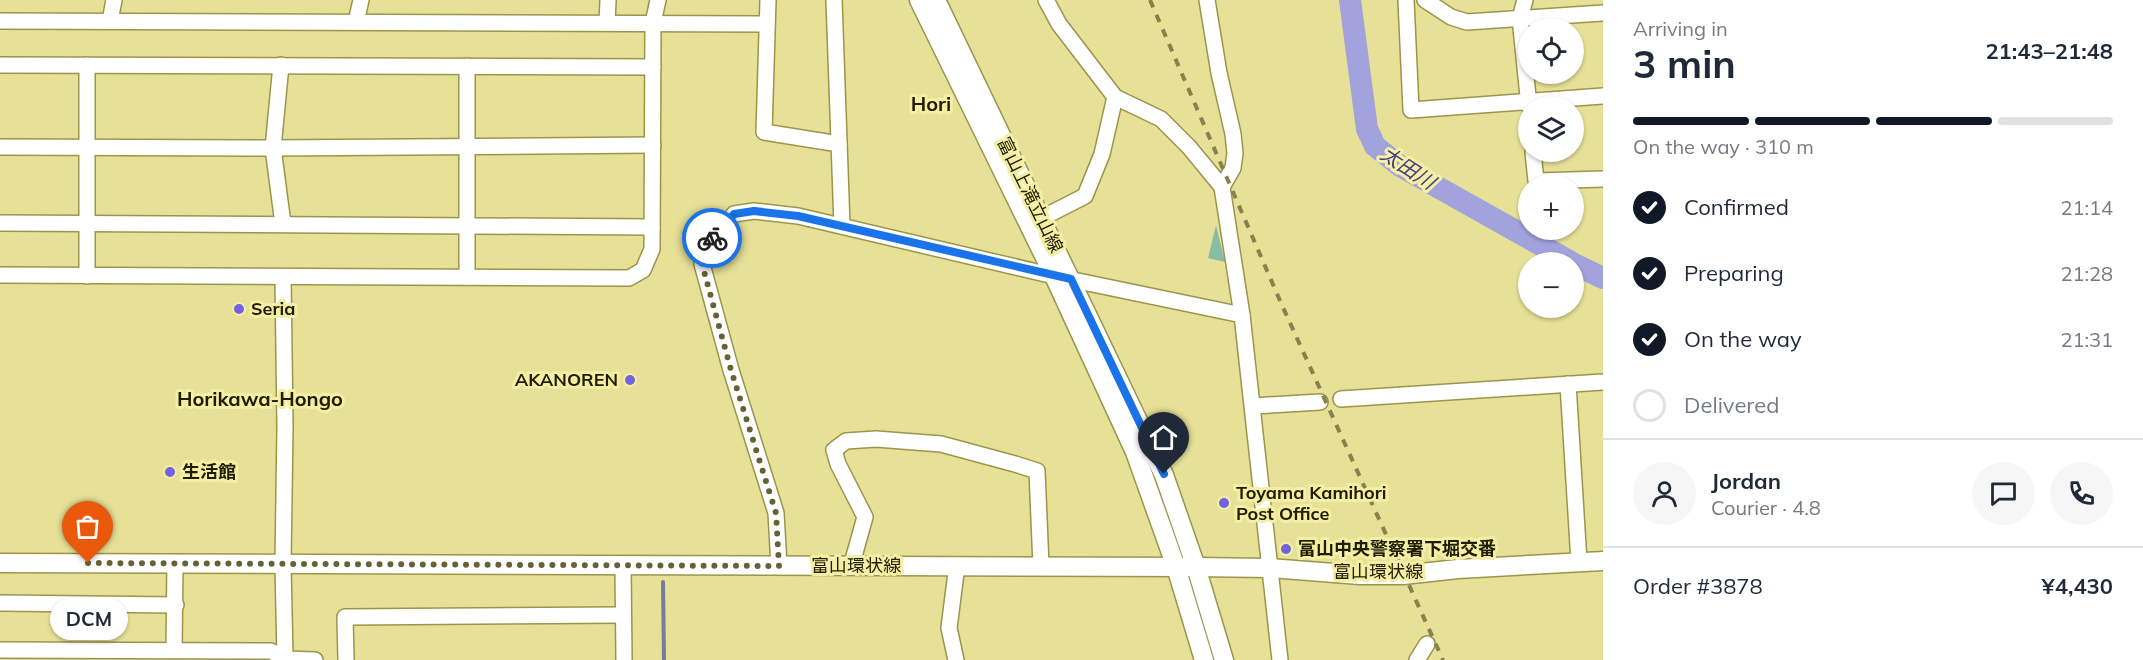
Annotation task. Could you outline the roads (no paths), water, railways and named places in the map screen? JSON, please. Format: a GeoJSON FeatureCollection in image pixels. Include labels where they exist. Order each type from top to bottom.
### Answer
{"type":"FeatureCollection","features":[{"type":"Feature","properties":{"kind":"main road","name":"富山上滝立山線"},"geometry":{"type":"LineString","coordinates":[[919,0],[1035,221]]}},
{"type":"Feature","properties":{"kind":"main road","name":"富山上滝立山線"},"geometry":{"type":"LineString","coordinates":[[936,0],[1062,278],[1164,474],[1196,567],[1224,660]]}},
{"type":"Feature","properties":{"kind":"main road","name":"富山上滝立山線"},"geometry":{"type":"LineString","coordinates":[[1062,278],[1135,452],[1176,567],[1204,660]]}},
{"type":"Feature","properties":{"kind":"main road","name":"富山環状線"},"geometry":{"type":"LineString","coordinates":[[0,563],[1196,567],[1269,568],[1360,575],[1403,575],[1458,569],[1603,561]]}},
{"type":"Feature","properties":{"kind":"street"},"geometry":{"type":"LineString","coordinates":[[110,21],[114,0]]}},
{"type":"Feature","properties":{"kind":"street"},"geometry":{"type":"LineString","coordinates":[[356,22],[361,0]]}},
{"type":"Feature","properties":{"kind":"street"},"geometry":{"type":"LineString","coordinates":[[607,23],[609,0]]}},
{"type":"Feature","properties":{"kind":"street"},"geometry":{"type":"LineString","coordinates":[[0,275],[629,278],[643,270],[652,249],[653,23],[658,0]]}},
{"type":"Feature","properties":{"kind":"street"},"geometry":{"type":"LineString","coordinates":[[768,0],[764,132],[839,144]]}},
{"type":"Feature","properties":{"kind":"street"},"geometry":{"type":"LineString","coordinates":[[834,0],[842,226]]}},
{"type":"Feature","properties":{"kind":"street"},"geometry":{"type":"LineString","coordinates":[[1046,0],[1059,24],[1115,97],[1161,119],[1189,147],[1222,187],[1242,315],[1280,660]]}},
{"type":"Feature","properties":{"kind":"street"},"geometry":{"type":"LineString","coordinates":[[1207,0],[1235,153],[1233,168],[1222,187]]}},
{"type":"Feature","properties":{"kind":"street"},"geometry":{"type":"LineString","coordinates":[[1406,0],[1411,110],[1518,105]]}},
{"type":"Feature","properties":{"kind":"street"},"geometry":{"type":"LineString","coordinates":[[1425,0],[1450,16],[1467,22],[1518,18]]}},
{"type":"Feature","properties":{"kind":"street"},"geometry":{"type":"LineString","coordinates":[[1525,0],[1520,18],[1603,13]]}},
{"type":"Feature","properties":{"kind":"street"},"geometry":{"type":"LineString","coordinates":[[0,21],[767,24]]}},
{"type":"Feature","properties":{"kind":"street"},"geometry":{"type":"LineString","coordinates":[[0,65],[653,67]]}},
{"type":"Feature","properties":{"kind":"street"},"geometry":{"type":"LineString","coordinates":[[87,65],[87,276]]}},
{"type":"Feature","properties":{"kind":"street"},"geometry":{"type":"LineString","coordinates":[[281,65],[273,148],[283,224]]}},
{"type":"Feature","properties":{"kind":"street"},"geometry":{"type":"LineString","coordinates":[[467,66],[467,277]]}},
{"type":"Feature","properties":{"kind":"street"},"geometry":{"type":"LineString","coordinates":[[1584,98],[1603,96]]}},
{"type":"Feature","properties":{"kind":"street"},"geometry":{"type":"LineString","coordinates":[[1035,221],[1085,196],[1102,154],[1115,97]]}},
{"type":"Feature","properties":{"kind":"street"},"geometry":{"type":"LineString","coordinates":[[0,147],[273,148],[653,145]]}},
{"type":"Feature","properties":{"kind":"street"},"geometry":{"type":"LineString","coordinates":[[1534,162],[1536,181],[1603,179]]}},
{"type":"Feature","properties":{"kind":"street"},"geometry":{"type":"LineString","coordinates":[[779,566],[776,513],[731,370],[702,264],[702,244],[722,231],[734,214],[754,211],[798,216],[1062,278],[1242,315]]}},
{"type":"Feature","properties":{"kind":"street"},"geometry":{"type":"LineString","coordinates":[[0,224],[652,227]]}},
{"type":"Feature","properties":{"kind":"street"},"geometry":{"type":"LineString","coordinates":[[283,277],[285,659]]}},
{"type":"Feature","properties":{"kind":"street"},"geometry":{"type":"LineString","coordinates":[[1341,399],[1603,382]]}},
{"type":"Feature","properties":{"kind":"street"},"geometry":{"type":"LineString","coordinates":[[1568,384],[1579,562]]}},
{"type":"Feature","properties":{"kind":"street"},"geometry":{"type":"LineString","coordinates":[[1252,406],[1320,402]]}},
{"type":"Feature","properties":{"kind":"street"},"geometry":{"type":"LineString","coordinates":[[851,567],[865,517],[838,464],[834,450],[846,441],[876,439],[941,444],[1037,471],[1041,566]]}},
{"type":"Feature","properties":{"kind":"street"},"geometry":{"type":"LineString","coordinates":[[174,650],[175,563]]}},
{"type":"Feature","properties":{"kind":"street"},"geometry":{"type":"LineString","coordinates":[[623,565],[624,660]]}},
{"type":"Feature","properties":{"kind":"street"},"geometry":{"type":"LineString","coordinates":[[956,660],[949,628],[957,565]]}},
{"type":"Feature","properties":{"kind":"street"},"geometry":{"type":"LineString","coordinates":[[0,603],[176,604]]}},
{"type":"Feature","properties":{"kind":"street"},"geometry":{"type":"LineString","coordinates":[[346,660],[345,617],[623,615]]}},
{"type":"Feature","properties":{"kind":"street"},"geometry":{"type":"LineString","coordinates":[[1417,660],[1427,644]]}},
{"type":"Feature","properties":{"kind":"street"},"geometry":{"type":"LineString","coordinates":[[0,650],[271,651],[285,659],[315,660]]}},
{"type":"Feature","properties":{"kind":"waterway","name":"太田川"},"geometry":{"type":"LineString","coordinates":[[1350,0],[1367,129],[1375,146],[1400,166],[1553,252]]}},
{"type":"Feature","properties":{"kind":"waterway","name":"太田川"},"geometry":{"type":"LineString","coordinates":[[1584,269],[1603,278]]}},
{"type":"Feature","properties":{"kind":"waterway"},"geometry":{"type":"LineString","coordinates":[[663,582],[664,660]]}},
{"type":"Feature","properties":{"kind":"railway"},"geometry":{"type":"LineString","coordinates":[[1150,0],[1281,303],[1443,660]]}},
{"type":"Feature","properties":{"kind":"place","name":"Seria"},"geometry":{"type":"Point","coordinates":[239,309]}},
{"type":"Feature","properties":{"kind":"place","name":"AKANOREN"},"geometry":{"type":"Point","coordinates":[630,380]}},
{"type":"Feature","properties":{"kind":"place","name":"生活館"},"geometry":{"type":"Point","coordinates":[170,472]}},
{"type":"Feature","properties":{"kind":"place","name":"Toyama Kamihori Post Office"},"geometry":{"type":"Point","coordinates":[1224,503]}},
{"type":"Feature","properties":{"kind":"place","name":"富山中央警察署下堀交番"},"geometry":{"type":"Point","coordinates":[1286,549]}},
{"type":"Feature","properties":{"kind":"place","name":"DCM"},"geometry":{"type":"Point","coordinates":[88,563]}},
{"type":"Feature","properties":{"kind":"district","name":"Hori"},"geometry":{"type":"Point","coordinates":[931,104]}},
{"type":"Feature","properties":{"kind":"district","name":"Horikawa-Hongo"},"geometry":{"type":"Point","coordinates":[260,399]}}]}
